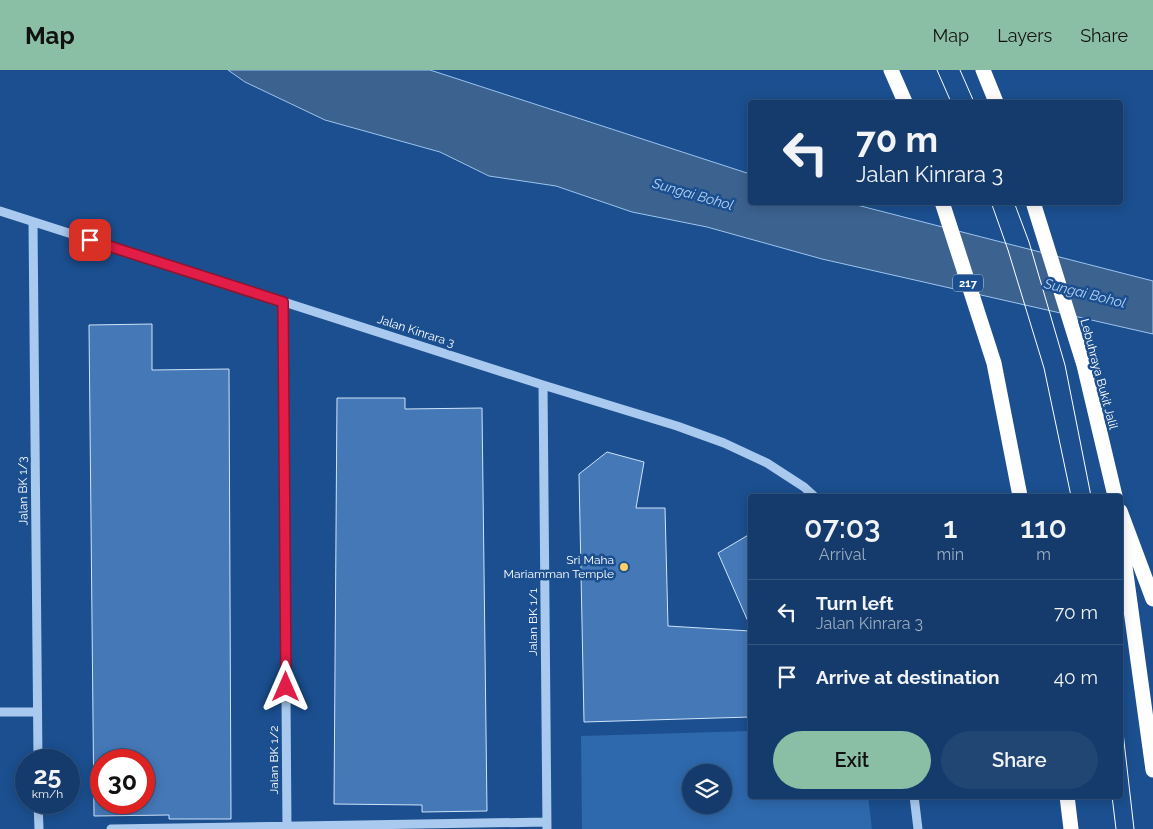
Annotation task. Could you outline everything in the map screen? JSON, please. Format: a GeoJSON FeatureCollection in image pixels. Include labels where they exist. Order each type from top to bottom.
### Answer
{"type":"FeatureCollection","features":[{"type":"Feature","properties":{"kind":"highway"},"geometry":{"type":"LineString","coordinates":[[890,70],[904,100]]}},
{"type":"Feature","properties":{"kind":"highway"},"geometry":{"type":"LineString","coordinates":[[983,70],[995,100]]}},
{"type":"Feature","properties":{"kind":"highway","name":"217"},"geometry":{"type":"LineString","coordinates":[[943,205],[994,363],[1020,494]]}},
{"type":"Feature","properties":{"kind":"highway","name":"Lebuhraya Bukit Jalil"},"geometry":{"type":"LineString","coordinates":[[1034,205],[1084,365],[1115,494]]}},
{"type":"Feature","properties":{"kind":"highway"},"geometry":{"type":"LineString","coordinates":[[1123,519],[1153,599]]}},
{"type":"Feature","properties":{"kind":"highway"},"geometry":{"type":"LineString","coordinates":[[1123,552],[1153,770]]}},
{"type":"Feature","properties":{"kind":"highway"},"geometry":{"type":"LineString","coordinates":[[1067,799],[1071,829]]}},
{"type":"Feature","properties":{"kind":"street","name":"Jalan Kinrara 3"},"geometry":{"type":"LineString","coordinates":[[0,211],[677,426],[724,443],[767,463],[804,486],[812,494]]}},
{"type":"Feature","properties":{"kind":"street","name":"Jalan BK 1/3"},"geometry":{"type":"LineString","coordinates":[[33,222],[38,749]]}},
{"type":"Feature","properties":{"kind":"street","name":"Jalan BK 1/2"},"geometry":{"type":"LineString","coordinates":[[283,302],[287,828]]}},
{"type":"Feature","properties":{"kind":"street","name":"Jalan BK 1/1"},"geometry":{"type":"LineString","coordinates":[[543,385],[547,826]]}},
{"type":"Feature","properties":{"kind":"street"},"geometry":{"type":"LineString","coordinates":[[0,712],[38,712]]}},
{"type":"Feature","properties":{"kind":"street"},"geometry":{"type":"LineString","coordinates":[[914,799],[918,829]]}},
{"type":"Feature","properties":{"kind":"street"},"geometry":{"type":"LineString","coordinates":[[38,814],[39,829]]}},
{"type":"Feature","properties":{"kind":"street"},"geometry":{"type":"LineString","coordinates":[[111,829],[547,826]]}},
{"type":"Feature","properties":{"kind":"shaded area"},"geometry":{"type":"Polygon","coordinates":[[[748,731],[748,799],[868,799],[872,829],[582,829],[581,736],[748,731]]]}},
{"type":"Feature","properties":{"kind":"water","name":"Sungai Bohol"},"geometry":{"type":"Polygon","coordinates":[[[228,70],[430,70],[748,173],[748,205],[857,205],[1153,281],[1153,334],[822,259],[707,227],[632,212],[556,186],[489,176],[440,152],[325,120],[245,82],[228,70]]]}},
{"type":"Feature","properties":{"kind":"building"},"geometry":{"type":"Polygon","coordinates":[[[152,324],[152,370],[229,369],[231,819],[169,819],[169,815],[94,816],[94,814],[155,814],[155,749],[93,749],[89,325],[152,324]]]}},
{"type":"Feature","properties":{"kind":"building"},"geometry":{"type":"Polygon","coordinates":[[[337,398],[405,398],[405,409],[482,408],[487,811],[422,812],[422,805],[334,804],[337,398]]]}},
{"type":"Feature","properties":{"kind":"building","name":"Sri Maha Mariamman Temple"},"geometry":{"type":"Polygon","coordinates":[[[607,452],[644,462],[636,508],[665,508],[668,626],[748,631],[748,717],[584,722],[579,474],[607,452]]]}},
{"type":"Feature","properties":{"kind":"building"},"geometry":{"type":"Polygon","coordinates":[[[748,535],[748,621],[718,553],[748,535]]]}},
{"type":"Feature","properties":{"kind":"tram line"},"geometry":{"type":"LineString","coordinates":[[937,70],[950,100]]}},
{"type":"Feature","properties":{"kind":"tram line"},"geometry":{"type":"LineString","coordinates":[[960,70],[973,100]]}},
{"type":"Feature","properties":{"kind":"tram line"},"geometry":{"type":"LineString","coordinates":[[992,205],[1008,250],[1044,368],[1071,494]]}},
{"type":"Feature","properties":{"kind":"tram line"},"geometry":{"type":"LineString","coordinates":[[1015,205],[1029,242],[1065,365],[1091,494]]}},
{"type":"Feature","properties":{"kind":"tram line"},"geometry":{"type":"LineString","coordinates":[[1123,732],[1134,829]]}},
{"type":"Feature","properties":{"kind":"tram line"},"geometry":{"type":"LineString","coordinates":[[1112,799],[1116,829]]}},
{"type":"Feature","properties":{"kind":"place","name":"Sri Maha Mariamman Temple"},"geometry":{"type":"Point","coordinates":[624,567]}},
{"type":"Feature","properties":{"kind":"route"},"geometry":{"type":"LineString","coordinates":[[90,240],[283,302],[286,687]]}}]}
